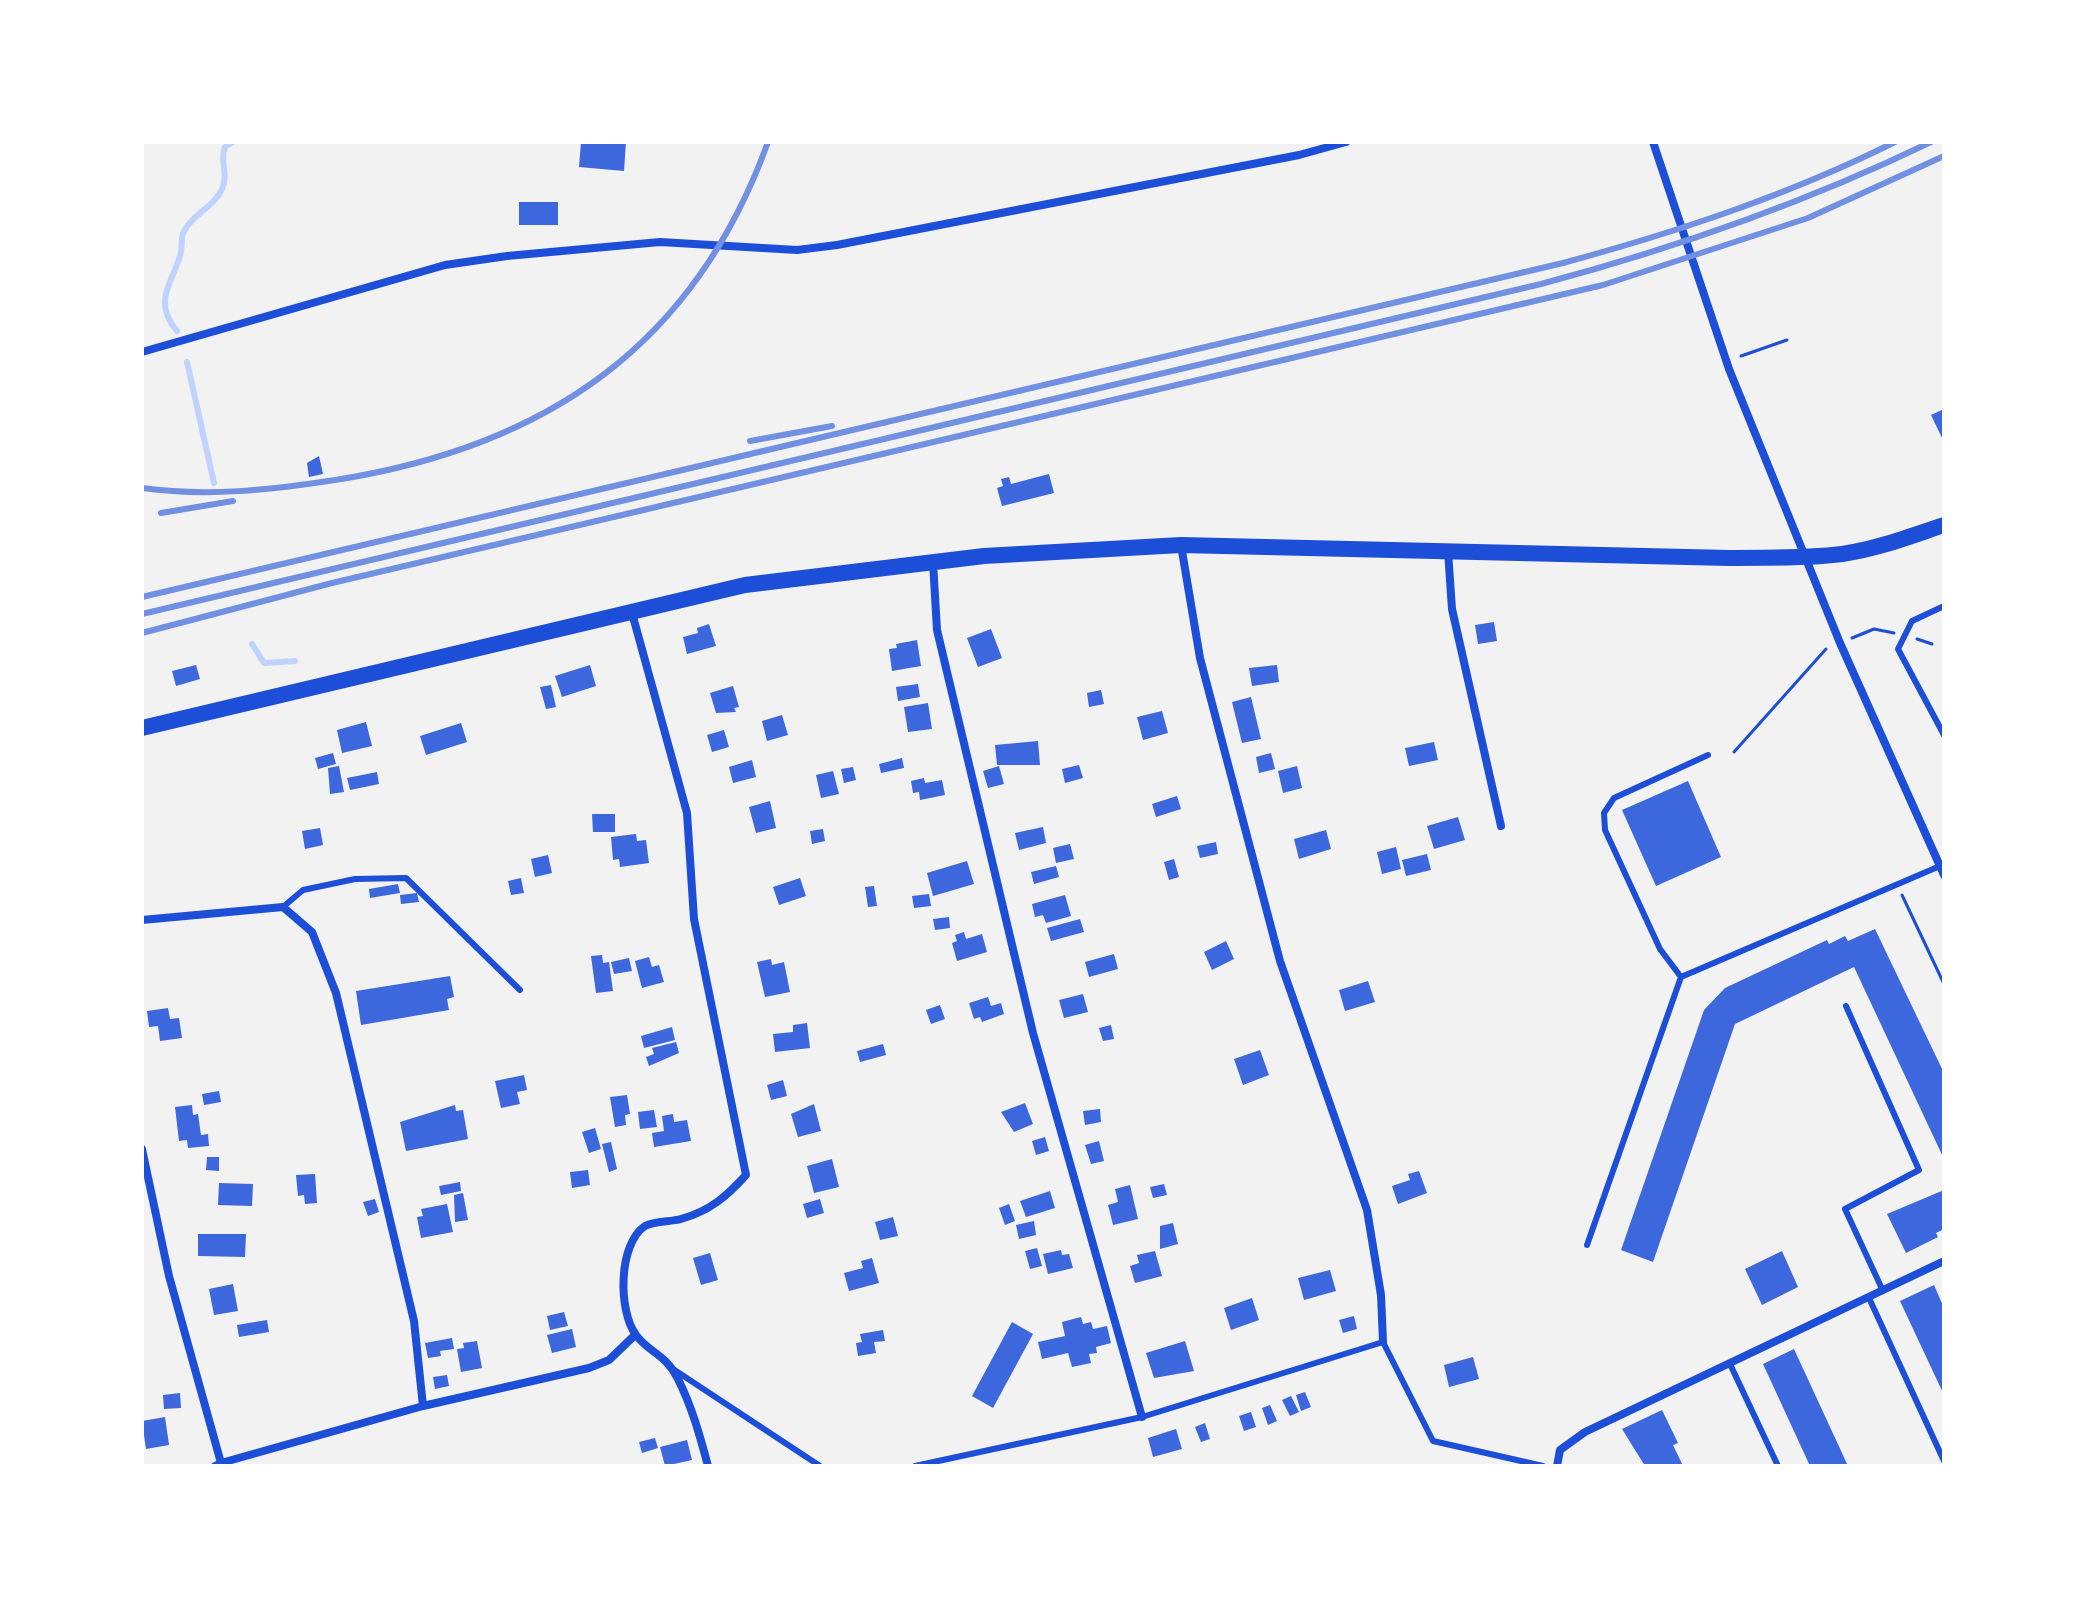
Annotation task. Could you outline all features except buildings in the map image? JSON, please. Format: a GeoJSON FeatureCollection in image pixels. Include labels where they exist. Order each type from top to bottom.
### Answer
{"type":"FeatureCollection","features":[{"type":"Feature","properties":{"kind":"main road"},"geometry":{"type":"LineString","coordinates":[[142,728],[745,585],[933,561],[1181,545],[1729,558],[1805,556],[1842,554],[1944,525]]}},
{"type":"Feature","properties":{"kind":"street"},"geometry":{"type":"LineString","coordinates":[[142,352],[445,265],[660,242],[797,250],[837,245],[1284,158],[1346,142]]}},
{"type":"Feature","properties":{"kind":"street"},"geometry":{"type":"LineString","coordinates":[[1653,142],[1729,369],[1840,643],[1942,870]]}},
{"type":"Feature","properties":{"kind":"street"},"geometry":{"type":"LineString","coordinates":[[1181,545],[1200,658],[1280,961],[1367,1210],[1381,1295],[1383,1342]]}},
{"type":"Feature","properties":{"kind":"street"},"geometry":{"type":"LineString","coordinates":[[1448,550],[1452,609],[1501,826]]}},
{"type":"Feature","properties":{"kind":"street"},"geometry":{"type":"LineString","coordinates":[[933,561],[937,630],[1033,1033],[1142,1417]]}},
{"type":"Feature","properties":{"kind":"street"},"geometry":{"type":"LineString","coordinates":[[632,613],[687,813],[694,919],[746,1175],[721,1203],[683,1219],[646,1225],[634,1238],[623,1265],[626,1304],[635,1335],[663,1356],[671,1368],[696,1421],[708,1466]]}},
{"type":"Feature","properties":{"kind":"street"},"geometry":{"type":"LineString","coordinates":[[142,920],[283,907],[312,932],[336,993],[414,1321],[423,1406]]}},
{"type":"Feature","properties":{"kind":"street"},"geometry":{"type":"LineString","coordinates":[[142,1149],[169,1276],[218,1464],[423,1406],[589,1368],[609,1360],[635,1335]]}},
{"type":"Feature","properties":{"kind":"street"},"geometry":{"type":"LineString","coordinates":[[1557,1466],[1560,1450],[1585,1432],[1944,1261]]}},
{"type":"Feature","properties":{"kind":"lane"},"geometry":{"type":"LineString","coordinates":[[1944,606],[1912,621],[1898,649],[1942,724],[1944,735]]}},
{"type":"Feature","properties":{"kind":"lane"},"geometry":{"type":"LineString","coordinates":[[1681,977],[1660,949],[1605,830],[1604,813],[1614,798],[1708,755]]}},
{"type":"Feature","properties":{"kind":"lane"},"geometry":{"type":"LineString","coordinates":[[1587,1245],[1681,977],[1897,884],[1942,870]]}},
{"type":"Feature","properties":{"kind":"lane"},"geometry":{"type":"LineString","coordinates":[[283,907],[303,890],[355,879],[406,878],[520,990]]}},
{"type":"Feature","properties":{"kind":"lane"},"geometry":{"type":"LineString","coordinates":[[1846,1006],[1919,1170],[1845,1209],[1883,1291]]}},
{"type":"Feature","properties":{"kind":"lane"},"geometry":{"type":"LineString","coordinates":[[1869,1298],[1944,1461]]}},
{"type":"Feature","properties":{"kind":"lane"},"geometry":{"type":"LineString","coordinates":[[915,1466],[1142,1417],[1383,1342],[1433,1441],[1543,1466]]}},
{"type":"Feature","properties":{"kind":"lane"},"geometry":{"type":"LineString","coordinates":[[1730,1364],[1778,1466]]}},
{"type":"Feature","properties":{"kind":"lane"},"geometry":{"type":"LineString","coordinates":[[671,1368],[820,1466]]}},
{"type":"Feature","properties":{"kind":"path"},"geometry":{"type":"LineString","coordinates":[[1741,356],[1787,340]]}},
{"type":"Feature","properties":{"kind":"path"},"geometry":{"type":"LineString","coordinates":[[1734,752],[1823,651],[1874,629],[1932,644]]}},
{"type":"Feature","properties":{"kind":"path"},"geometry":{"type":"LineString","coordinates":[[1897,884],[1944,984]]}},
{"type":"Feature","properties":{"kind":"waterway"},"geometry":{"type":"LineString","coordinates":[[177,331],[170,321],[165,302],[181,253],[183,234],[222,189],[225,178],[223,152],[233,142]]}},
{"type":"Feature","properties":{"kind":"waterway"},"geometry":{"type":"LineString","coordinates":[[187,362],[214,483]]}},
{"type":"Feature","properties":{"kind":"waterway"},"geometry":{"type":"LineString","coordinates":[[252,644],[264,663],[295,661]]}},
{"type":"Feature","properties":{"kind":"railway"},"geometry":{"type":"LineString","coordinates":[[142,488],[190,492],[238,491],[335,480],[411,464],[481,442],[545,413],[602,376],[654,330],[699,277],[737,214],[768,142]]}},
{"type":"Feature","properties":{"kind":"railway"},"geometry":{"type":"LineString","coordinates":[[142,597],[1563,263],[1732,211],[1814,179],[1895,142]]}},
{"type":"Feature","properties":{"kind":"railway"},"geometry":{"type":"LineString","coordinates":[[142,614],[1541,284],[1739,222],[1836,185],[1931,142]]}},
{"type":"Feature","properties":{"kind":"railway"},"geometry":{"type":"LineString","coordinates":[[142,633],[332,583],[1603,285],[1808,218],[1944,156]]}},
{"type":"Feature","properties":{"kind":"railway"},"geometry":{"type":"LineString","coordinates":[[750,441],[832,426]]}},
{"type":"Feature","properties":{"kind":"railway"},"geometry":{"type":"LineString","coordinates":[[161,513],[233,501]]}}]}
